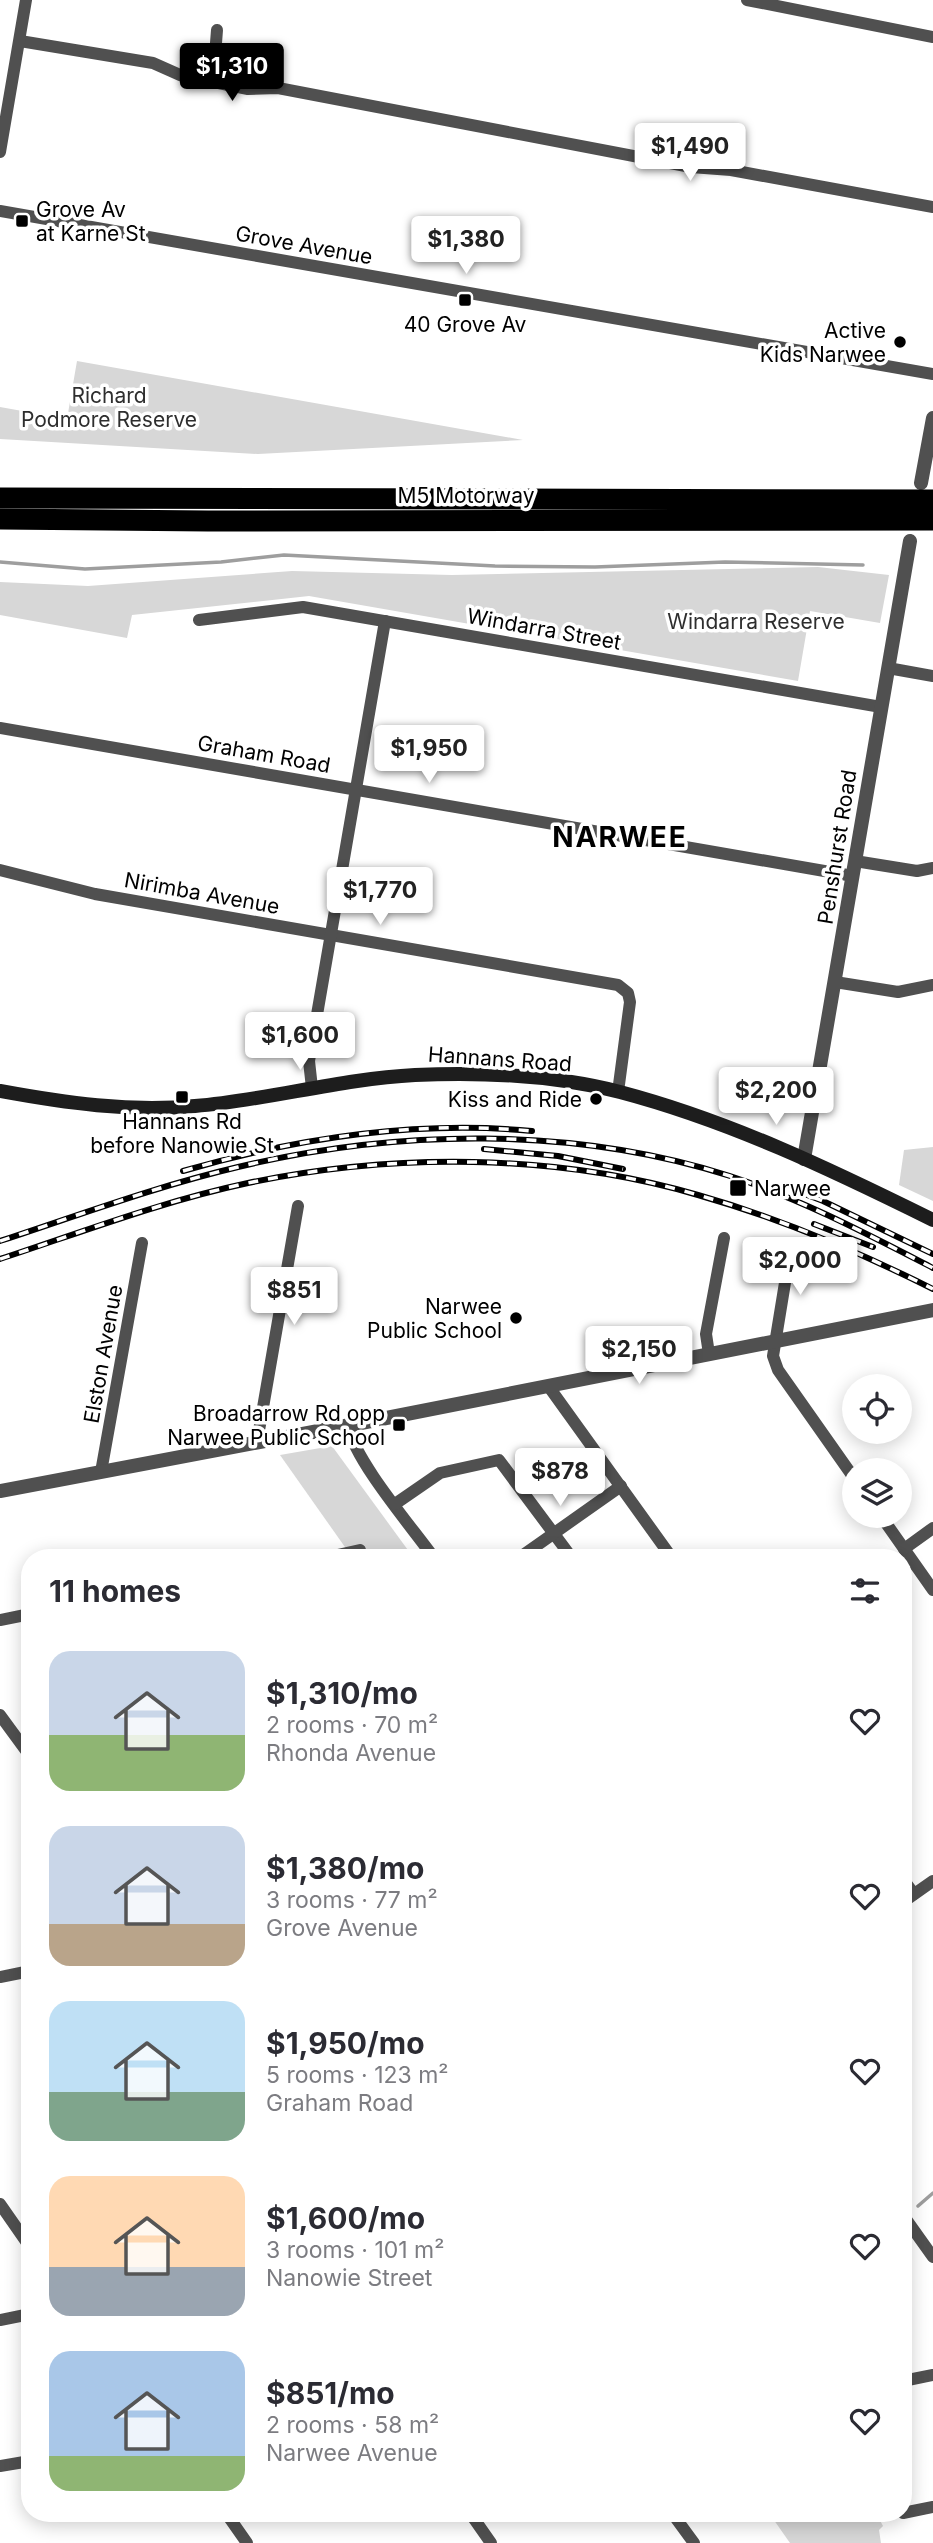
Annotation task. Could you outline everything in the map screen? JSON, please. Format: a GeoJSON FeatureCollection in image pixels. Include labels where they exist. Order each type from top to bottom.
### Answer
{"type":"FeatureCollection","features":[{"type":"Feature","properties":{"kind":"highway","name":"M5 Motorway"},"geometry":{"type":"LineString","coordinates":[[0,519],[208,521],[883,510],[927,491]]}},
{"type":"Feature","properties":{"kind":"highway","name":"M5 Motorway"},"geometry":{"type":"LineString","coordinates":[[0,498],[883,510],[933,520]]}},
{"type":"Feature","properties":{"kind":"main road","name":"Hannans Road"},"geometry":{"type":"LineString","coordinates":[[0,1091],[73,1104],[142,1109],[219,1103],[387,1077],[458,1074],[548,1080],[618,1092],[734,1129],[933,1220]]}},
{"type":"Feature","properties":{"kind":"street"},"geometry":{"type":"LineString","coordinates":[[0,152],[26,0]]}},
{"type":"Feature","properties":{"kind":"street"},"geometry":{"type":"LineString","coordinates":[[747,0],[933,37]]}},
{"type":"Feature","properties":{"kind":"street"},"geometry":{"type":"LineString","coordinates":[[213,82],[217,30]]}},
{"type":"Feature","properties":{"kind":"street"},"geometry":{"type":"LineString","coordinates":[[20,40],[153,63],[180,75],[248,89],[278,88],[691,167],[731,170],[933,207]]}},
{"type":"Feature","properties":{"kind":"street","name":"Grove Avenue"},"geometry":{"type":"LineString","coordinates":[[0,211],[933,374]]}},
{"type":"Feature","properties":{"kind":"street"},"geometry":{"type":"LineString","coordinates":[[927,491],[933,418]]}},
{"type":"Feature","properties":{"kind":"street","name":"Penshurst Road"},"geometry":{"type":"LineString","coordinates":[[804,1159],[910,541]]}},
{"type":"Feature","properties":{"kind":"street","name":"Windarra Street"},"geometry":{"type":"LineString","coordinates":[[199,620],[303,607],[881,708]]}},
{"type":"Feature","properties":{"kind":"street"},"geometry":{"type":"LineString","coordinates":[[312,1088],[309,1061],[385,621]]}},
{"type":"Feature","properties":{"kind":"street"},"geometry":{"type":"LineString","coordinates":[[888,668],[933,676]]}},
{"type":"Feature","properties":{"kind":"street","name":"Graham Road"},"geometry":{"type":"LineString","coordinates":[[0,728],[853,876]]}},
{"type":"Feature","properties":{"kind":"street"},"geometry":{"type":"LineString","coordinates":[[855,861],[917,871],[933,869]]}},
{"type":"Feature","properties":{"kind":"street","name":"Nirimba Avenue"},"geometry":{"type":"LineString","coordinates":[[0,870],[95,894],[618,985],[628,993],[630,1002],[618,1092]]}},
{"type":"Feature","properties":{"kind":"street"},"geometry":{"type":"LineString","coordinates":[[835,982],[898,992],[933,985]]}},
{"type":"Feature","properties":{"kind":"street"},"geometry":{"type":"LineString","coordinates":[[257,1442],[298,1206]]}},
{"type":"Feature","properties":{"kind":"street"},"geometry":{"type":"LineString","coordinates":[[709,1354],[706,1334],[724,1238]]}},
{"type":"Feature","properties":{"kind":"street","name":"Elston Avenue"},"geometry":{"type":"LineString","coordinates":[[101,1472],[142,1243]]}},
{"type":"Feature","properties":{"kind":"street"},"geometry":{"type":"LineString","coordinates":[[791,1247],[773,1356],[778,1370],[842,1461]]}},
{"type":"Feature","properties":{"kind":"street"},"geometry":{"type":"LineString","coordinates":[[0,1491],[348,1426],[775,1341],[930,1315]]}},
{"type":"Feature","properties":{"kind":"street"},"geometry":{"type":"LineString","coordinates":[[549,1387],[666,1549]]}},
{"type":"Feature","properties":{"kind":"street"},"geometry":{"type":"LineString","coordinates":[[348,1426],[350,1439],[428,1549]]}},
{"type":"Feature","properties":{"kind":"street"},"geometry":{"type":"LineString","coordinates":[[395,1504],[440,1473],[499,1460],[566,1549]]}},
{"type":"Feature","properties":{"kind":"street"},"geometry":{"type":"LineString","coordinates":[[531,1549],[621,1486]]}},
{"type":"Feature","properties":{"kind":"street"},"geometry":{"type":"LineString","coordinates":[[889,1528],[904,1549],[933,1528]]}},
{"type":"Feature","properties":{"kind":"street"},"geometry":{"type":"LineString","coordinates":[[912,1560],[933,1590]]}},
{"type":"Feature","properties":{"kind":"street"},"geometry":{"type":"LineString","coordinates":[[0,1620],[21,1616]]}},
{"type":"Feature","properties":{"kind":"street"},"geometry":{"type":"LineString","coordinates":[[0,1716],[21,1744]]}},
{"type":"Feature","properties":{"kind":"street"},"geometry":{"type":"LineString","coordinates":[[912,1891],[914,1894],[933,1881]]}},
{"type":"Feature","properties":{"kind":"street"},"geometry":{"type":"LineString","coordinates":[[0,1976],[21,1972]]}},
{"type":"Feature","properties":{"kind":"street"},"geometry":{"type":"LineString","coordinates":[[0,2204],[21,2234]]}},
{"type":"Feature","properties":{"kind":"street"},"geometry":{"type":"LineString","coordinates":[[912,2228],[933,2257]]}},
{"type":"Feature","properties":{"kind":"street"},"geometry":{"type":"LineString","coordinates":[[0,2320],[21,2316]]}},
{"type":"Feature","properties":{"kind":"street"},"geometry":{"type":"LineString","coordinates":[[912,2379],[933,2375]]}},
{"type":"Feature","properties":{"kind":"street"},"geometry":{"type":"LineString","coordinates":[[0,2466],[21,2462]]}},
{"type":"Feature","properties":{"kind":"street"},"geometry":{"type":"LineString","coordinates":[[912,2511],[933,2507]]}},
{"type":"Feature","properties":{"kind":"street"},"geometry":{"type":"LineString","coordinates":[[232,2522],[247,2543]]}},
{"type":"Feature","properties":{"kind":"street"},"geometry":{"type":"LineString","coordinates":[[476,2522],[491,2543]]}},
{"type":"Feature","properties":{"kind":"street"},"geometry":{"type":"LineString","coordinates":[[679,2522],[694,2543]]}},
{"type":"Feature","properties":{"kind":"green space","name":"Richard Podmore Reserve"},"geometry":{"type":"Polygon","coordinates":[[[77,361],[523,440],[258,454],[0,439],[0,407],[67,419],[77,361]]]}},
{"type":"Feature","properties":{"kind":"green space","name":"Windarra Reserve"},"geometry":{"type":"Polygon","coordinates":[[[818,567],[889,575],[880,623],[810,611],[798,681],[309,596],[132,615],[127,638],[0,615],[0,582],[88,586],[292,571],[452,575],[818,567]]]}},
{"type":"Feature","properties":{"kind":"green space"},"geometry":{"type":"Polygon","coordinates":[[[933,1147],[933,1201],[899,1185],[904,1150],[933,1147]]]}},
{"type":"Feature","properties":{"kind":"green space"},"geometry":{"type":"Polygon","coordinates":[[[332,1446],[407,1549],[346,1549],[280,1455],[332,1446]]]}},
{"type":"Feature","properties":{"kind":"green space"},"geometry":{"type":"Polygon","coordinates":[[[775,2522],[881,2522],[883,2526],[879,2530],[881,2543],[790,2543],[775,2522]]]}},
{"type":"Feature","properties":{"kind":"waterway"},"geometry":{"type":"LineString","coordinates":[[0,562],[85,569],[221,562],[284,555],[495,566],[595,567],[725,562],[863,565]]}},
{"type":"Feature","properties":{"kind":"waterway"},"geometry":{"type":"LineString","coordinates":[[918,2206],[933,2193]]}},
{"type":"Feature","properties":{"kind":"railway"},"geometry":{"type":"LineString","coordinates":[[183,1171],[269,1149],[356,1134],[444,1128],[532,1131]]}},
{"type":"Feature","properties":{"kind":"railway"},"geometry":{"type":"LineString","coordinates":[[0,1241],[148,1192],[238,1167],[298,1154],[360,1145],[485,1138],[610,1148],[671,1160],[730,1176],[808,1206],[933,1268]]}},
{"type":"Feature","properties":{"kind":"railway"},"geometry":{"type":"LineString","coordinates":[[484,1149],[558,1156],[623,1169]]}},
{"type":"Feature","properties":{"kind":"railway"},"geometry":{"type":"LineString","coordinates":[[0,1259],[154,1208],[248,1183],[359,1166],[473,1162],[588,1171],[644,1181],[698,1195],[817,1236],[933,1289]]}},
{"type":"Feature","properties":{"kind":"railway"},"geometry":{"type":"LineString","coordinates":[[794,1190],[823,1201],[933,1254]]}},
{"type":"Feature","properties":{"kind":"railway"},"geometry":{"type":"LineString","coordinates":[[814,1224],[873,1247]]}},
{"type":"Feature","properties":{"kind":"place","name":"Grove Av at Karne St"},"geometry":{"type":"Point","coordinates":[22,221]}},
{"type":"Feature","properties":{"kind":"place","name":"40 Grove Av"},"geometry":{"type":"Point","coordinates":[465,300]}},
{"type":"Feature","properties":{"kind":"place","name":"Active Kids Narwee"},"geometry":{"type":"Point","coordinates":[900,342]}},
{"type":"Feature","properties":{"kind":"place","name":"Hannans Rd before Nanowie St"},"geometry":{"type":"Point","coordinates":[182,1097]}},
{"type":"Feature","properties":{"kind":"place","name":"Kiss and Ride"},"geometry":{"type":"Point","coordinates":[596,1099]}},
{"type":"Feature","properties":{"kind":"place","name":"Narwee"},"geometry":{"type":"Point","coordinates":[738,1188]}},
{"type":"Feature","properties":{"kind":"place","name":"Narwee Public School"},"geometry":{"type":"Point","coordinates":[516,1318]}},
{"type":"Feature","properties":{"kind":"place","name":"Broadarrow Rd opp Narwee Public School"},"geometry":{"type":"Point","coordinates":[399,1425]}},
{"type":"Feature","properties":{"kind":"district","name":"NARWEE"},"geometry":{"type":"Point","coordinates":[620,837]}}]}
